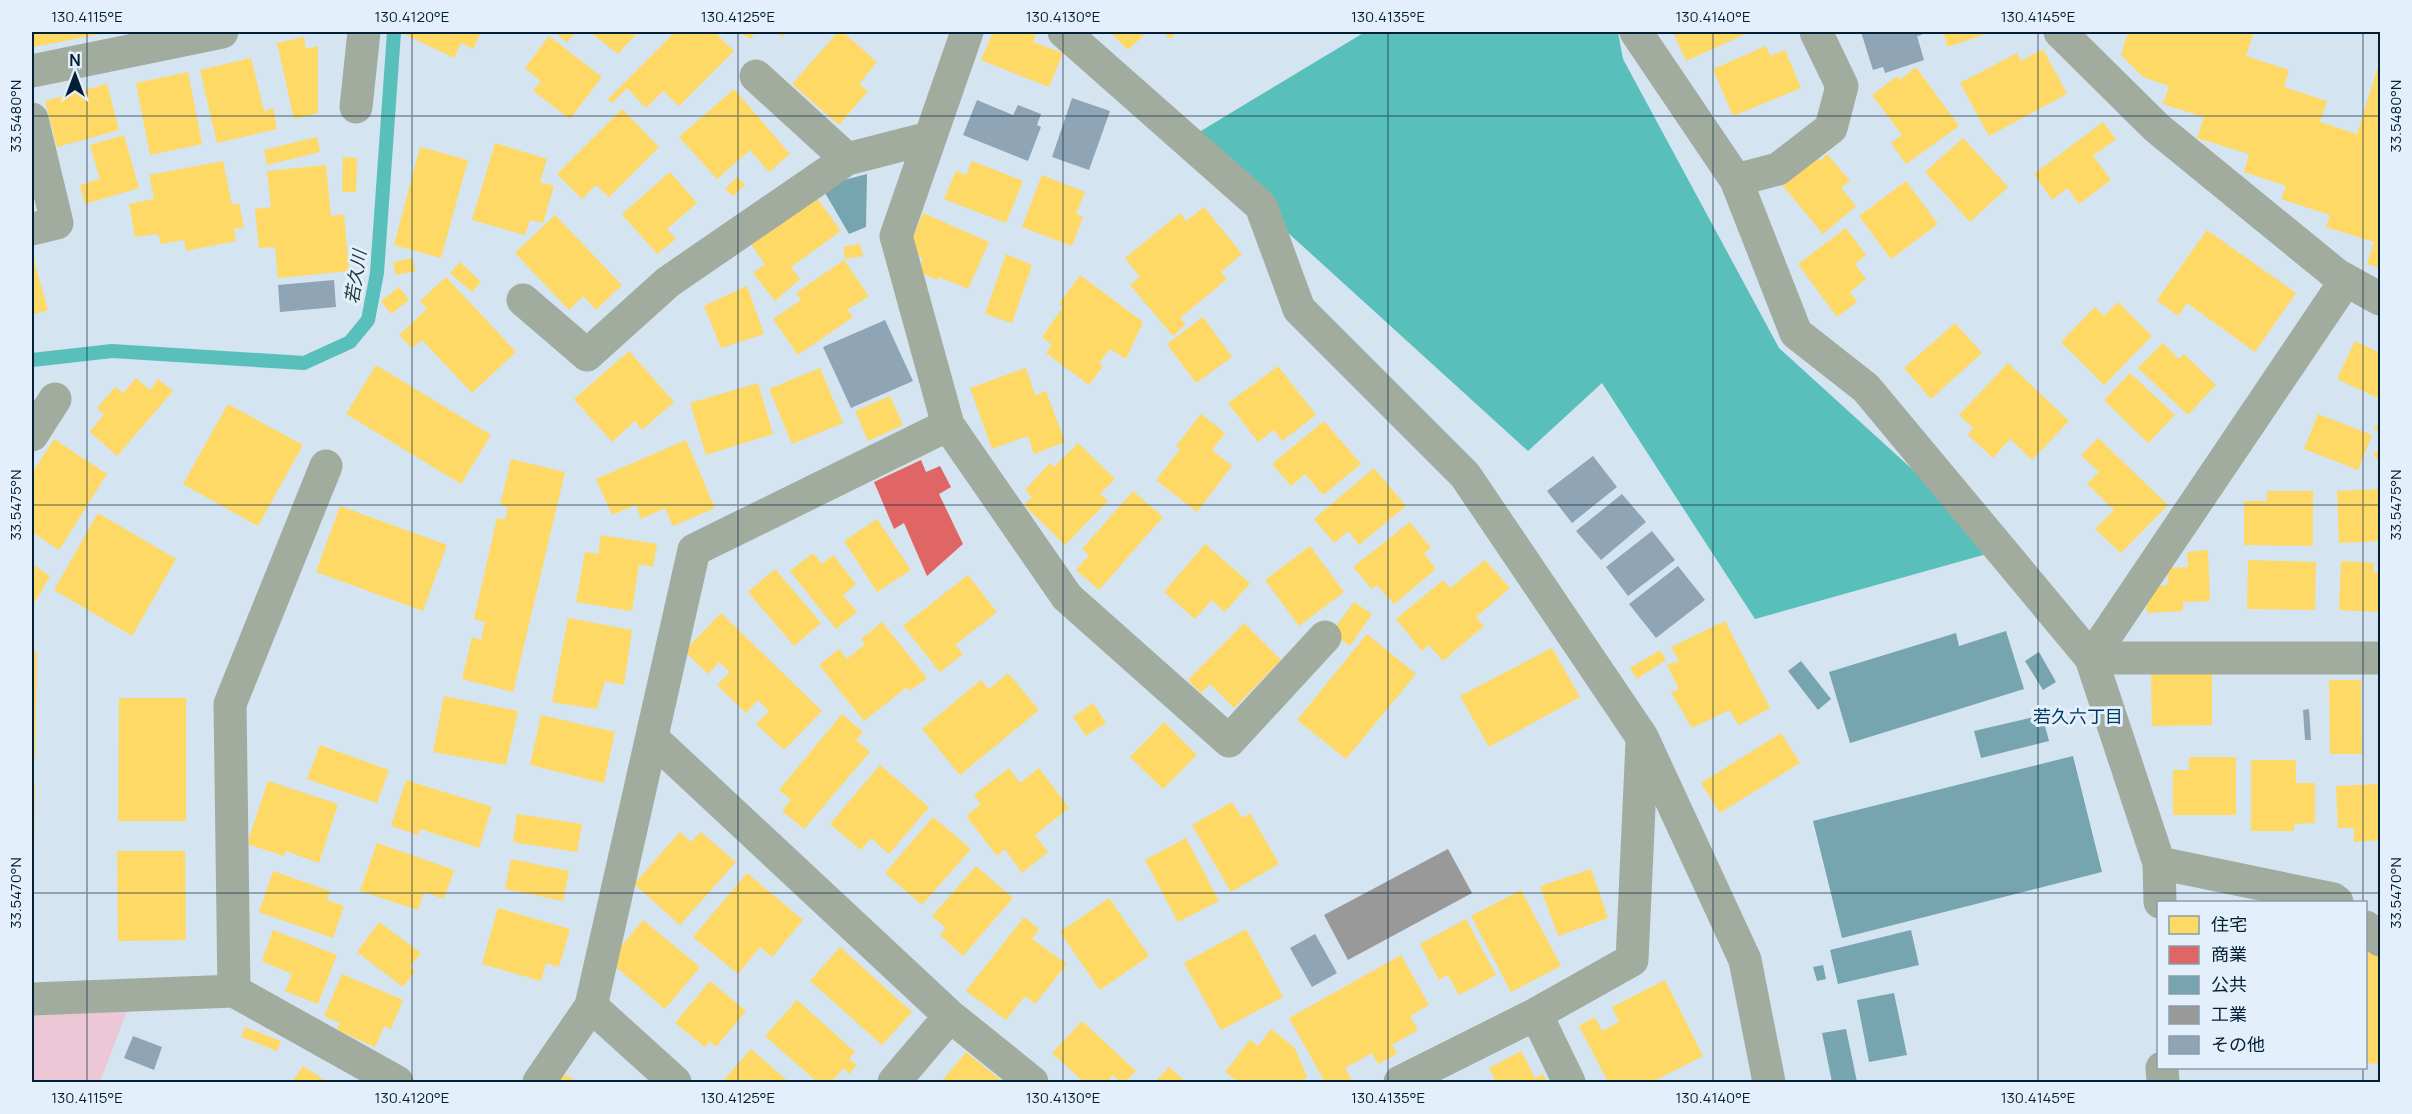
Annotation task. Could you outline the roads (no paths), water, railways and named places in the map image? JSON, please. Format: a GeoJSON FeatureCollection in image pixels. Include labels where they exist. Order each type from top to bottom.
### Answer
{"type":"FeatureCollection","features":[{"type":"Feature","properties":{"kind":"street"},"geometry":{"type":"LineString","coordinates":[[32,71],[222,32]]}},
{"type":"Feature","properties":{"kind":"street"},"geometry":{"type":"LineString","coordinates":[[356,107],[364,32]]}},
{"type":"Feature","properties":{"kind":"street"},"geometry":{"type":"LineString","coordinates":[[967,32],[896,236],[948,425],[1067,597],[1228,741],[1325,637]]}},
{"type":"Feature","properties":{"kind":"street"},"geometry":{"type":"LineString","coordinates":[[1064,32],[1261,206],[1299,309],[1465,475],[1642,737],[1745,960],[1769,1083]]}},
{"type":"Feature","properties":{"kind":"street"},"geometry":{"type":"LineString","coordinates":[[1636,32],[1736,180],[1796,333],[1866,388],[2091,658],[2159,862],[2160,901]]}},
{"type":"Feature","properties":{"kind":"street"},"geometry":{"type":"LineString","coordinates":[[1736,180],[1778,169],[1831,128],[1842,86],[1816,32]]}},
{"type":"Feature","properties":{"kind":"street"},"geometry":{"type":"LineString","coordinates":[[2060,32],[2157,128],[2346,280],[2380,299]]}},
{"type":"Feature","properties":{"kind":"street"},"geometry":{"type":"LineString","coordinates":[[756,76],[848,159]]}},
{"type":"Feature","properties":{"kind":"street"},"geometry":{"type":"LineString","coordinates":[[32,119],[57,223],[32,230]]}},
{"type":"Feature","properties":{"kind":"street"},"geometry":{"type":"LineString","coordinates":[[523,300],[587,356],[668,282],[848,159],[929,138]]}},
{"type":"Feature","properties":{"kind":"street"},"geometry":{"type":"LineString","coordinates":[[2091,658],[2346,280]]}},
{"type":"Feature","properties":{"kind":"street"},"geometry":{"type":"LineString","coordinates":[[32,435],[56,399]]}},
{"type":"Feature","properties":{"kind":"street"},"geometry":{"type":"LineString","coordinates":[[539,1083],[591,1006],[694,550],[948,425]]}},
{"type":"Feature","properties":{"kind":"street"},"geometry":{"type":"LineString","coordinates":[[234,991],[230,704],[326,466]]}},
{"type":"Feature","properties":{"kind":"street"},"geometry":{"type":"LineString","coordinates":[[2091,658],[2380,658]]}},
{"type":"Feature","properties":{"kind":"street"},"geometry":{"type":"LineString","coordinates":[[1400,1083],[1536,1014],[1632,960],[1642,737]]}},
{"type":"Feature","properties":{"kind":"street"},"geometry":{"type":"LineString","coordinates":[[652,738],[950,1016],[1032,1083]]}},
{"type":"Feature","properties":{"kind":"street"},"geometry":{"type":"LineString","coordinates":[[2159,862],[2335,901]]}},
{"type":"Feature","properties":{"kind":"street"},"geometry":{"type":"LineString","coordinates":[[2367,928],[2380,940]]}},
{"type":"Feature","properties":{"kind":"street"},"geometry":{"type":"LineString","coordinates":[[32,999],[234,991],[397,1083]]}},
{"type":"Feature","properties":{"kind":"street"},"geometry":{"type":"LineString","coordinates":[[591,1006],[675,1083]]}},
{"type":"Feature","properties":{"kind":"street"},"geometry":{"type":"LineString","coordinates":[[1536,1014],[1569,1083]]}},
{"type":"Feature","properties":{"kind":"street"},"geometry":{"type":"LineString","coordinates":[[894,1083],[950,1016]]}},
{"type":"Feature","properties":{"kind":"waterway","name":"若久川"},"geometry":{"type":"LineString","coordinates":[[32,360],[112,351],[304,363],[350,342],[368,320],[377,273],[394,32]]}},
{"type":"Feature","properties":{"kind":"district","name":"若久六丁目"},"geometry":{"type":"Point","coordinates":[2078,717]}}]}
